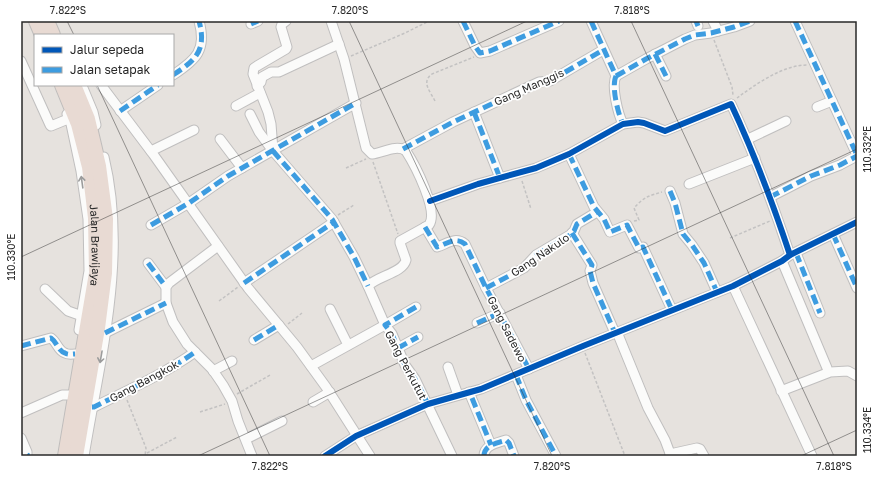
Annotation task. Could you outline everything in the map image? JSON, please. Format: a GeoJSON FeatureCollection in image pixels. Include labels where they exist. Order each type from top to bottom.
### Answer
{"type":"FeatureCollection","features":[{"type":"Feature","properties":{"kind":"highway"},"geometry":{"type":"LineString","coordinates":[[36,21],[42,34]]}},
{"type":"Feature","properties":{"kind":"highway","name":"Jalan Brawijaya"},"geometry":{"type":"LineString","coordinates":[[62,86],[78,124],[88,167],[95,218],[96,273],[65,456]]}},
{"type":"Feature","properties":{"kind":"highway","name":"Jalan Brawijaya"},"geometry":{"type":"LineString","coordinates":[[74,86],[88,119],[99,166],[106,219],[105,273],[98,328],[76,456]]}},
{"type":"Feature","properties":{"kind":"street"},"geometry":{"type":"LineString","coordinates":[[53,21],[56,31]]}},
{"type":"Feature","properties":{"kind":"street"},"geometry":{"type":"LineString","coordinates":[[174,74],[189,65],[200,50],[202,40],[199,21]]}},
{"type":"Feature","properties":{"kind":"street"},"geometry":{"type":"LineString","coordinates":[[273,151],[271,124],[268,112],[253,74],[254,68],[286,49],[287,47],[281,27],[286,21]]}},
{"type":"Feature","properties":{"kind":"street"},"geometry":{"type":"LineString","coordinates":[[331,21],[344,58],[356,103],[365,146],[372,155],[397,148],[403,149],[408,155],[430,201],[432,217],[431,222],[400,241],[406,263],[402,267],[376,280],[368,286]]}},
{"type":"Feature","properties":{"kind":"street"},"geometry":{"type":"LineString","coordinates":[[463,21],[480,53],[490,51],[560,21]]}},
{"type":"Feature","properties":{"kind":"street"},"geometry":{"type":"LineString","coordinates":[[591,21],[616,76]]}},
{"type":"Feature","properties":{"kind":"street"},"geometry":{"type":"LineString","coordinates":[[713,21],[715,32]]}},
{"type":"Feature","properties":{"kind":"street"},"geometry":{"type":"LineString","coordinates":[[623,124],[617,104],[614,84],[616,76],[685,39],[695,35],[715,32],[750,21]]}},
{"type":"Feature","properties":{"kind":"street"},"geometry":{"type":"LineString","coordinates":[[770,197],[857,156],[795,21]]}},
{"type":"Feature","properties":{"kind":"street"},"geometry":{"type":"LineString","coordinates":[[236,106],[259,90],[262,78],[269,73],[280,72],[339,44]]}},
{"type":"Feature","properties":{"kind":"street","name":"Gang Manggis"},"geometry":{"type":"LineString","coordinates":[[403,149],[474,112],[539,82],[550,81],[604,50]]}},
{"type":"Feature","properties":{"kind":"street"},"geometry":{"type":"LineString","coordinates":[[655,54],[666,76]]}},
{"type":"Feature","properties":{"kind":"street"},"geometry":{"type":"LineString","coordinates":[[21,61],[50,125],[68,119]]}},
{"type":"Feature","properties":{"kind":"street"},"geometry":{"type":"LineString","coordinates":[[56,86],[68,119],[81,171],[88,219],[89,271],[58,456]]}},
{"type":"Feature","properties":{"kind":"street"},"geometry":{"type":"LineString","coordinates":[[81,86],[93,112],[106,166],[113,217],[113,274],[105,333],[84,456]]}},
{"type":"Feature","properties":{"kind":"street"},"geometry":{"type":"LineString","coordinates":[[102,86],[189,203],[244,283],[280,326],[330,392],[356,436],[370,456]]}},
{"type":"Feature","properties":{"kind":"street"},"geometry":{"type":"LineString","coordinates":[[120,111],[157,86]]}},
{"type":"Feature","properties":{"kind":"street"},"geometry":{"type":"LineString","coordinates":[[817,107],[832,101]]}},
{"type":"Feature","properties":{"kind":"street"},"geometry":{"type":"LineString","coordinates":[[151,225],[189,203],[228,176],[356,103]]}},
{"type":"Feature","properties":{"kind":"street"},"geometry":{"type":"LineString","coordinates":[[430,201],[478,184],[519,174],[536,168],[569,154],[623,124],[638,122],[644,123],[664,131],[732,103],[748,139],[754,158],[793,254],[820,313]]}},
{"type":"Feature","properties":{"kind":"street"},"geometry":{"type":"LineString","coordinates":[[474,112],[500,178]]}},
{"type":"Feature","properties":{"kind":"street","name":"Gang Perkutut"},"geometry":{"type":"LineString","coordinates":[[250,114],[259,132],[273,151],[333,221],[368,286],[385,325],[392,334],[405,365],[415,379],[428,404],[452,456]]}},
{"type":"Feature","properties":{"kind":"street"},"geometry":{"type":"LineString","coordinates":[[748,139],[786,121]]}},
{"type":"Feature","properties":{"kind":"street"},"geometry":{"type":"LineString","coordinates":[[151,151],[194,130]]}},
{"type":"Feature","properties":{"kind":"street"},"geometry":{"type":"LineString","coordinates":[[220,139],[242,168]]}},
{"type":"Feature","properties":{"kind":"street"},"geometry":{"type":"LineString","coordinates":[[569,154],[597,212],[601,214],[610,232],[627,225],[639,248],[643,247],[672,310]]}},
{"type":"Feature","properties":{"kind":"street"},"geometry":{"type":"LineString","coordinates":[[689,184],[754,158]]}},
{"type":"Feature","properties":{"kind":"street"},"geometry":{"type":"LineString","coordinates":[[670,191],[675,203],[683,234],[704,263],[717,292]]}},
{"type":"Feature","properties":{"kind":"street","name":"Gang Nakulo"},"geometry":{"type":"LineString","coordinates":[[486,288],[524,268],[536,255],[572,233],[577,224],[597,212]]}},
{"type":"Feature","properties":{"kind":"street"},"geometry":{"type":"LineString","coordinates":[[244,283],[333,221]]}},
{"type":"Feature","properties":{"kind":"street"},"geometry":{"type":"LineString","coordinates":[[325,456],[356,436],[428,404],[481,389],[582,346],[733,286],[793,254],[857,223]]}},
{"type":"Feature","properties":{"kind":"street","name":"Gang Sadewo"},"geometry":{"type":"LineString","coordinates":[[425,227],[437,247],[457,240],[461,240],[465,244],[486,288],[529,369]]}},
{"type":"Feature","properties":{"kind":"street"},"geometry":{"type":"LineString","coordinates":[[572,233],[592,264],[590,271],[592,283],[616,333],[670,455],[696,448],[700,449],[704,456]]}},
{"type":"Feature","properties":{"kind":"street"},"geometry":{"type":"LineString","coordinates":[[833,234],[857,288]]}},
{"type":"Feature","properties":{"kind":"street"},"geometry":{"type":"LineString","coordinates":[[218,246],[169,283],[166,288],[166,303],[173,322],[187,344],[213,371],[231,399],[252,456]]}},
{"type":"Feature","properties":{"kind":"street"},"geometry":{"type":"LineString","coordinates":[[782,261],[827,368]]}},
{"type":"Feature","properties":{"kind":"street"},"geometry":{"type":"LineString","coordinates":[[148,263],[166,288]]}},
{"type":"Feature","properties":{"kind":"street"},"geometry":{"type":"LineString","coordinates":[[733,286],[747,313],[781,391],[812,456]]}},
{"type":"Feature","properties":{"kind":"street"},"geometry":{"type":"LineString","coordinates":[[45,289],[68,311],[82,316]]}},
{"type":"Feature","properties":{"kind":"street"},"geometry":{"type":"LineString","coordinates":[[105,333],[166,303]]}},
{"type":"Feature","properties":{"kind":"street"},"geometry":{"type":"LineString","coordinates":[[311,366],[416,307]]}},
{"type":"Feature","properties":{"kind":"street"},"geometry":{"type":"LineString","coordinates":[[330,309],[348,345]]}},
{"type":"Feature","properties":{"kind":"street"},"geometry":{"type":"LineString","coordinates":[[477,323],[500,313]]}},
{"type":"Feature","properties":{"kind":"street"},"geometry":{"type":"LineString","coordinates":[[254,340],[280,326]]}},
{"type":"Feature","properties":{"kind":"street"},"geometry":{"type":"LineString","coordinates":[[398,348],[418,337]]}},
{"type":"Feature","properties":{"kind":"street"},"geometry":{"type":"LineString","coordinates":[[21,346],[51,338],[60,350],[65,353],[75,354]]}},
{"type":"Feature","properties":{"kind":"street","name":"Gang Bangkok"},"geometry":{"type":"LineString","coordinates":[[92,407],[124,393],[195,352]]}},
{"type":"Feature","properties":{"kind":"street"},"geometry":{"type":"LineString","coordinates":[[213,371],[232,361]]}},
{"type":"Feature","properties":{"kind":"street"},"geometry":{"type":"LineString","coordinates":[[448,367],[458,395]]}},
{"type":"Feature","properties":{"kind":"street"},"geometry":{"type":"LineString","coordinates":[[781,391],[830,372],[848,371],[857,376]]}},
{"type":"Feature","properties":{"kind":"street"},"geometry":{"type":"LineString","coordinates":[[516,375],[526,400],[556,456]]}},
{"type":"Feature","properties":{"kind":"street"},"geometry":{"type":"LineString","coordinates":[[313,402],[330,392]]}},
{"type":"Feature","properties":{"kind":"street"},"geometry":{"type":"LineString","coordinates":[[469,392],[491,445]]}},
{"type":"Feature","properties":{"kind":"street"},"geometry":{"type":"LineString","coordinates":[[21,413],[62,395],[69,395]]}},
{"type":"Feature","properties":{"kind":"street"},"geometry":{"type":"LineString","coordinates":[[246,438],[282,421]]}},
{"type":"Feature","properties":{"kind":"street"},"geometry":{"type":"LineString","coordinates":[[21,438],[27,456]]}},
{"type":"Feature","properties":{"kind":"street"},"geometry":{"type":"LineString","coordinates":[[484,456],[485,449],[491,445],[506,440],[509,443],[514,456]]}},
{"type":"Feature","properties":{"kind":"path"},"geometry":{"type":"LineString","coordinates":[[344,58],[379,45],[429,21]]}},
{"type":"Feature","properties":{"kind":"path"},"geometry":{"type":"LineString","coordinates":[[715,32],[733,90],[732,103]]}},
{"type":"Feature","properties":{"kind":"path"},"geometry":{"type":"LineString","coordinates":[[435,101],[427,85],[426,81],[428,77],[480,53]]}},
{"type":"Feature","properties":{"kind":"path"},"geometry":{"type":"LineString","coordinates":[[732,103],[769,77],[799,65],[815,65]]}},
{"type":"Feature","properties":{"kind":"path"},"geometry":{"type":"LineString","coordinates":[[346,168],[372,155],[376,174],[400,241]]}},
{"type":"Feature","properties":{"kind":"path"},"geometry":{"type":"LineString","coordinates":[[519,174],[531,209]]}},
{"type":"Feature","properties":{"kind":"path"},"geometry":{"type":"LineString","coordinates":[[627,225],[639,220],[634,208],[641,201],[648,196],[670,191]]}},
{"type":"Feature","properties":{"kind":"path"},"geometry":{"type":"LineString","coordinates":[[333,221],[354,205]]}},
{"type":"Feature","properties":{"kind":"path"},"geometry":{"type":"LineString","coordinates":[[730,238],[778,218]]}},
{"type":"Feature","properties":{"kind":"path"},"geometry":{"type":"LineString","coordinates":[[218,301],[244,283]]}},
{"type":"Feature","properties":{"kind":"path"},"geometry":{"type":"LineString","coordinates":[[280,326],[302,313]]}},
{"type":"Feature","properties":{"kind":"path"},"geometry":{"type":"LineString","coordinates":[[582,346],[625,456]]}},
{"type":"Feature","properties":{"kind":"path"},"geometry":{"type":"LineString","coordinates":[[200,412],[231,399],[270,375]]}},
{"type":"Feature","properties":{"kind":"path"},"geometry":{"type":"LineString","coordinates":[[124,393],[147,453]]}},
{"type":"Feature","properties":{"kind":"path"},"geometry":{"type":"LineString","coordinates":[[145,456],[147,453],[177,437]]}},
{"type":"Feature","properties":{"kind":"marked path"},"geometry":{"type":"LineString","coordinates":[[174,74],[188,64],[198,53],[202,40],[199,21]]}},
{"type":"Feature","properties":{"kind":"marked path"},"geometry":{"type":"LineString","coordinates":[[251,24],[258,21]]}},
{"type":"Feature","properties":{"kind":"marked path"},"geometry":{"type":"LineString","coordinates":[[463,21],[480,53],[490,51],[559,21]]}},
{"type":"Feature","properties":{"kind":"marked path"},"geometry":{"type":"LineString","coordinates":[[591,21],[616,76],[614,86],[617,107],[623,124]]}},
{"type":"Feature","properties":{"kind":"marked path"},"geometry":{"type":"LineString","coordinates":[[696,21],[698,26]]}},
{"type":"Feature","properties":{"kind":"marked path"},"geometry":{"type":"LineString","coordinates":[[616,76],[685,39],[695,35],[711,33],[734,27],[750,21]]}},
{"type":"Feature","properties":{"kind":"marked path"},"geometry":{"type":"LineString","coordinates":[[795,21],[857,155]]}},
{"type":"Feature","properties":{"kind":"marked path"},"geometry":{"type":"LineString","coordinates":[[403,149],[453,122],[539,82],[550,81],[603,50]]}},
{"type":"Feature","properties":{"kind":"marked path"},"geometry":{"type":"LineString","coordinates":[[655,54],[666,76]]}},
{"type":"Feature","properties":{"kind":"marked path"},"geometry":{"type":"LineString","coordinates":[[120,111],[157,86]]}},
{"type":"Feature","properties":{"kind":"marked path"},"geometry":{"type":"LineString","coordinates":[[151,225],[189,203],[228,176],[356,103]]}},
{"type":"Feature","properties":{"kind":"marked path"},"geometry":{"type":"LineString","coordinates":[[474,112],[500,178]]}},
{"type":"Feature","properties":{"kind":"marked path"},"geometry":{"type":"LineString","coordinates":[[273,151],[332,219],[354,257],[368,286]]}},
{"type":"Feature","properties":{"kind":"marked path"},"geometry":{"type":"LineString","coordinates":[[569,154],[594,207],[604,219],[610,232],[627,225],[639,248],[643,247],[672,310]]}},
{"type":"Feature","properties":{"kind":"marked path"},"geometry":{"type":"LineString","coordinates":[[770,197],[811,176],[840,165],[857,156]]}},
{"type":"Feature","properties":{"kind":"marked path"},"geometry":{"type":"LineString","coordinates":[[670,191],[675,203],[683,234],[704,263],[717,292]]}},
{"type":"Feature","properties":{"kind":"marked path"},"geometry":{"type":"LineString","coordinates":[[486,288],[524,268],[536,255],[570,235],[574,231],[577,224],[597,212]]}},
{"type":"Feature","properties":{"kind":"marked path"},"geometry":{"type":"LineString","coordinates":[[244,283],[334,222]]}},
{"type":"Feature","properties":{"kind":"marked path"},"geometry":{"type":"LineString","coordinates":[[425,227],[437,247],[451,241],[458,241],[465,244],[486,288],[529,369]]}},
{"type":"Feature","properties":{"kind":"marked path"},"geometry":{"type":"LineString","coordinates":[[572,233],[592,265],[590,271],[593,283],[615,333]]}},
{"type":"Feature","properties":{"kind":"marked path"},"geometry":{"type":"LineString","coordinates":[[833,234],[857,288]]}},
{"type":"Feature","properties":{"kind":"marked path"},"geometry":{"type":"LineString","coordinates":[[796,253],[820,313]]}},
{"type":"Feature","properties":{"kind":"marked path"},"geometry":{"type":"LineString","coordinates":[[148,263],[166,287]]}},
{"type":"Feature","properties":{"kind":"marked path"},"geometry":{"type":"LineString","coordinates":[[105,333],[166,303]]}},
{"type":"Feature","properties":{"kind":"marked path"},"geometry":{"type":"LineString","coordinates":[[416,307],[385,325],[392,334],[405,365],[415,379],[428,404]]}},
{"type":"Feature","properties":{"kind":"marked path"},"geometry":{"type":"LineString","coordinates":[[477,323],[500,313]]}},
{"type":"Feature","properties":{"kind":"marked path"},"geometry":{"type":"LineString","coordinates":[[254,340],[279,325]]}},
{"type":"Feature","properties":{"kind":"marked path"},"geometry":{"type":"LineString","coordinates":[[398,348],[418,337]]}},
{"type":"Feature","properties":{"kind":"marked path"},"geometry":{"type":"LineString","coordinates":[[21,346],[51,338],[63,352],[67,354],[75,354]]}},
{"type":"Feature","properties":{"kind":"marked path"},"geometry":{"type":"LineString","coordinates":[[92,407],[159,374],[195,352]]}},
{"type":"Feature","properties":{"kind":"marked path"},"geometry":{"type":"LineString","coordinates":[[516,375],[526,400],[556,456]]}},
{"type":"Feature","properties":{"kind":"marked path"},"geometry":{"type":"LineString","coordinates":[[472,398],[491,445]]}},
{"type":"Feature","properties":{"kind":"marked path"},"geometry":{"type":"LineString","coordinates":[[484,456],[486,449],[495,443],[506,440],[509,443],[514,456]]}},
{"type":"Feature","properties":{"kind":"cycle path"},"geometry":{"type":"LineString","coordinates":[[430,201],[478,184],[536,168],[569,154],[623,124],[638,122],[665,131],[731,104],[763,179],[790,255]]}},
{"type":"Feature","properties":{"kind":"cycle path"},"geometry":{"type":"LineString","coordinates":[[325,456],[356,436],[428,404],[481,389],[583,346],[733,286],[782,261],[790,255],[857,222]]}}]}
